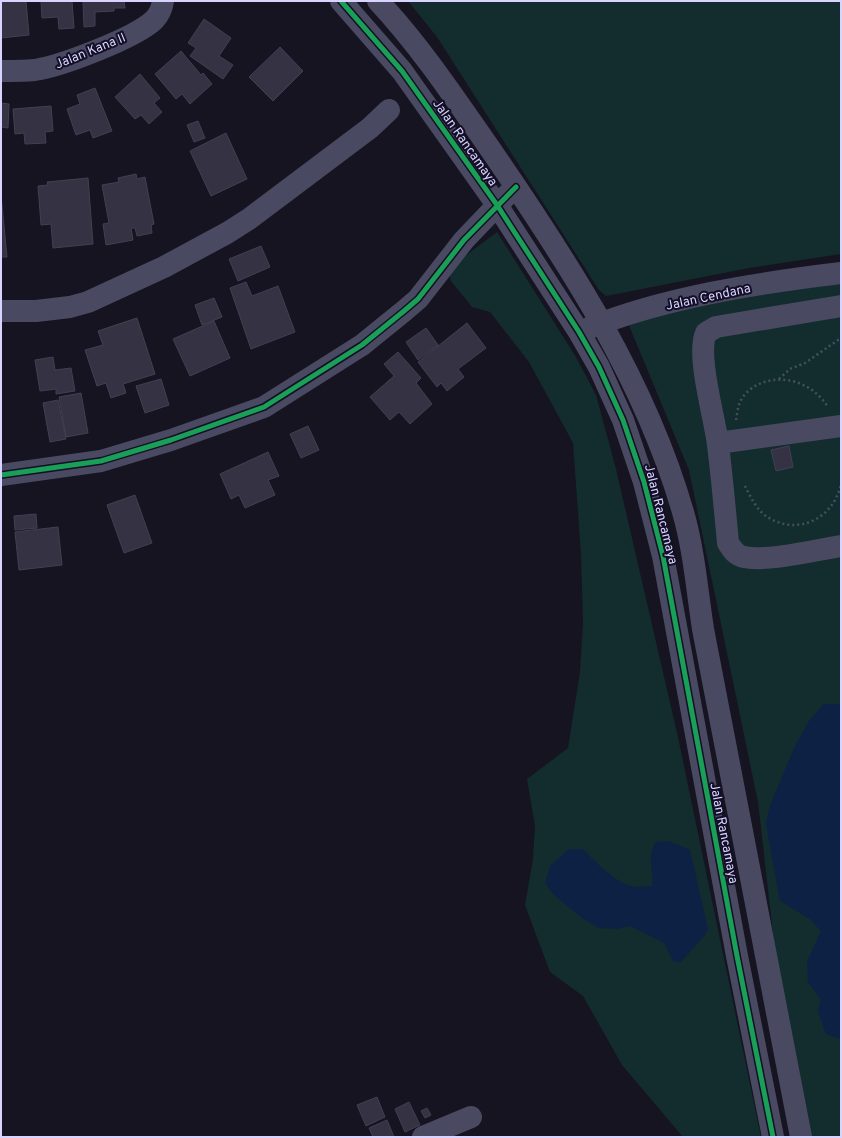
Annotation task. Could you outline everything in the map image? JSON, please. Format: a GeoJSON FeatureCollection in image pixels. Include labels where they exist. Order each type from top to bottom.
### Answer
{"type":"FeatureCollection","features":[{"type":"Feature","properties":{"kind":"street","name":"Jalan Kana II"},"geometry":{"type":"LineString","coordinates":[[1,71],[43,68],[103,47],[143,29],[159,15],[163,1]]}},
{"type":"Feature","properties":{"kind":"street","name":"Jalan Rancamaya"},"geometry":{"type":"LineString","coordinates":[[341,1],[402,71],[497,205],[579,332],[599,367],[623,420],[657,529],[737,956],[773,1137]]}},
{"type":"Feature","properties":{"kind":"street","name":"Jalan Rancamaya"},"geometry":{"type":"LineString","coordinates":[[378,1],[430,64],[516,187],[578,281],[602,323],[650,420],[671,473],[683,513],[694,564],[703,629],[801,1137]]}},
{"type":"Feature","properties":{"kind":"street"},"geometry":{"type":"LineString","coordinates":[[1,311],[36,311],[70,307],[88,302],[164,267],[227,233],[249,219],[370,128],[389,110]]}},
{"type":"Feature","properties":{"kind":"street"},"geometry":{"type":"LineString","coordinates":[[1,475],[102,461],[171,440],[264,407],[362,345],[418,299],[464,240],[516,187]]}},
{"type":"Feature","properties":{"kind":"street","name":"Jalan Cendana"},"geometry":{"type":"LineString","coordinates":[[579,332],[628,313],[690,298],[773,282],[841,273]]}},
{"type":"Feature","properties":{"kind":"street"},"geometry":{"type":"LineString","coordinates":[[841,306],[716,327],[706,332],[703,345],[705,367],[718,443],[728,543],[734,552],[743,557],[760,558],[841,546]]}},
{"type":"Feature","properties":{"kind":"street"},"geometry":{"type":"LineString","coordinates":[[718,443],[841,426]]}},
{"type":"Feature","properties":{"kind":"street"},"geometry":{"type":"LineString","coordinates":[[423,1137],[472,1117]]}},
{"type":"Feature","properties":{"kind":"path"},"geometry":{"type":"LineString","coordinates":[[779,379],[790,369],[805,364],[841,338]]}},
{"type":"Feature","properties":{"kind":"green space"},"geometry":{"type":"Polygon","coordinates":[[[408,1],[841,1],[841,254],[749,268],[606,296],[599,290],[437,37],[408,1]]]}},
{"type":"Feature","properties":{"kind":"green space"},"geometry":{"type":"Polygon","coordinates":[[[497,232],[576,357],[596,395],[616,469],[678,737],[761,1137],[683,1137],[622,1065],[583,996],[550,972],[525,905],[533,859],[535,826],[527,779],[568,748],[580,672],[583,623],[581,554],[573,443],[529,362],[490,312],[472,307],[451,281],[448,269],[497,232]]]}},
{"type":"Feature","properties":{"kind":"green space"},"geometry":{"type":"Polygon","coordinates":[[[841,276],[841,1137],[806,1137],[790,1083],[758,802],[689,470],[628,323],[841,276]]]}},
{"type":"Feature","properties":{"kind":"water"},"geometry":{"type":"Polygon","coordinates":[[[824,704],[841,704],[841,1039],[826,1034],[818,1011],[821,1000],[808,982],[807,962],[821,931],[810,919],[780,901],[766,822],[770,806],[794,748],[809,721],[824,704]]]}},
{"type":"Feature","properties":{"kind":"water"},"geometry":{"type":"Polygon","coordinates":[[[669,841],[690,850],[708,929],[705,935],[681,962],[673,961],[664,943],[630,926],[616,929],[599,928],[582,918],[554,895],[545,883],[550,866],[569,849],[583,849],[607,872],[629,886],[652,886],[651,854],[653,848],[656,842],[669,841]]]}},
{"type":"Feature","properties":{"kind":"building"},"geometry":{"type":"Polygon","coordinates":[[[1,1],[26,1],[29,35],[1,38],[1,1]]]}},
{"type":"Feature","properties":{"kind":"building"},"geometry":{"type":"Polygon","coordinates":[[[41,1],[72,1],[74,28],[59,29],[58,17],[42,18],[41,1]]]}},
{"type":"Feature","properties":{"kind":"building"},"geometry":{"type":"Polygon","coordinates":[[[83,1],[124,1],[125,8],[114,8],[114,11],[95,12],[95,26],[84,27],[83,1]]]}},
{"type":"Feature","properties":{"kind":"building"},"geometry":{"type":"Polygon","coordinates":[[[204,19],[231,38],[219,56],[233,65],[223,79],[190,56],[196,48],[188,43],[204,19]]]}},
{"type":"Feature","properties":{"kind":"building"},"geometry":{"type":"Polygon","coordinates":[[[280,47],[303,71],[273,101],[249,77],[280,47]]]}},
{"type":"Feature","properties":{"kind":"building"},"geometry":{"type":"Polygon","coordinates":[[[181,51],[201,75],[203,73],[212,84],[190,104],[182,94],[176,99],[155,74],[181,51]]]}},
{"type":"Feature","properties":{"kind":"building"},"geometry":{"type":"Polygon","coordinates":[[[140,74],[160,98],[154,103],[162,112],[149,124],[141,115],[135,119],[115,97],[140,74]]]}},
{"type":"Feature","properties":{"kind":"building"},"geometry":{"type":"Polygon","coordinates":[[[95,88],[112,131],[93,138],[90,130],[76,135],[67,109],[80,104],[77,95],[95,88]]]}},
{"type":"Feature","properties":{"kind":"building"},"geometry":{"type":"Polygon","coordinates":[[[1,103],[9,104],[8,128],[1,127],[1,103]]]}},
{"type":"Feature","properties":{"kind":"building"},"geometry":{"type":"Polygon","coordinates":[[[51,106],[53,131],[45,132],[46,143],[25,144],[24,133],[15,134],[13,109],[51,106]]]}},
{"type":"Feature","properties":{"kind":"building"},"geometry":{"type":"Polygon","coordinates":[[[198,121],[205,138],[194,142],[187,125],[198,121]]]}},
{"type":"Feature","properties":{"kind":"building"},"geometry":{"type":"Polygon","coordinates":[[[226,133],[247,179],[211,196],[190,151],[226,133]]]}},
{"type":"Feature","properties":{"kind":"building"},"geometry":{"type":"Polygon","coordinates":[[[136,174],[137,179],[145,177],[154,224],[151,225],[152,233],[137,236],[135,228],[131,228],[133,240],[106,245],[103,224],[109,223],[102,185],[119,182],[118,178],[136,174]]]}},
{"type":"Feature","properties":{"kind":"building"},"geometry":{"type":"Polygon","coordinates":[[[88,178],[93,244],[53,248],[51,224],[41,225],[38,186],[48,185],[47,182],[88,178]]]}},
{"type":"Feature","properties":{"kind":"building"},"geometry":{"type":"Polygon","coordinates":[[[1,195],[7,257],[1,257],[1,195]]]}},
{"type":"Feature","properties":{"kind":"building"},"geometry":{"type":"Polygon","coordinates":[[[261,246],[270,267],[238,281],[229,259],[261,246]]]}},
{"type":"Feature","properties":{"kind":"building"},"geometry":{"type":"Polygon","coordinates":[[[246,282],[252,296],[278,286],[295,332],[251,349],[230,288],[246,282]]]}},
{"type":"Feature","properties":{"kind":"building"},"geometry":{"type":"Polygon","coordinates":[[[214,298],[222,317],[202,325],[195,305],[214,298]]]}},
{"type":"Feature","properties":{"kind":"building"},"geometry":{"type":"Polygon","coordinates":[[[137,318],[155,374],[123,384],[126,393],[111,398],[106,383],[97,386],[85,350],[103,345],[98,331],[137,318]]]}},
{"type":"Feature","properties":{"kind":"building"},"geometry":{"type":"Polygon","coordinates":[[[214,321],[230,358],[190,376],[173,339],[214,321]]]}},
{"type":"Feature","properties":{"kind":"building"},"geometry":{"type":"Polygon","coordinates":[[[467,323],[486,348],[458,369],[464,377],[447,391],[441,383],[437,387],[418,362],[467,323]]]}},
{"type":"Feature","properties":{"kind":"building"},"geometry":{"type":"Polygon","coordinates":[[[426,328],[438,345],[418,360],[406,342],[426,328]]]}},
{"type":"Feature","properties":{"kind":"building"},"geometry":{"type":"Polygon","coordinates":[[[398,352],[421,378],[416,383],[432,404],[410,424],[399,412],[390,420],[370,397],[394,376],[384,364],[398,352]]]}},
{"type":"Feature","properties":{"kind":"building"},"geometry":{"type":"Polygon","coordinates":[[[53,357],[55,370],[71,368],[75,391],[56,394],[56,389],[40,391],[35,360],[53,357]]]}},
{"type":"Feature","properties":{"kind":"building"},"geometry":{"type":"Polygon","coordinates":[[[161,379],[169,405],[145,413],[136,386],[161,379]]]}},
{"type":"Feature","properties":{"kind":"building"},"geometry":{"type":"Polygon","coordinates":[[[81,393],[88,433],[66,437],[59,397],[81,393]]]}},
{"type":"Feature","properties":{"kind":"building"},"geometry":{"type":"Polygon","coordinates":[[[58,400],[66,439],[50,442],[43,403],[58,400]]]}},
{"type":"Feature","properties":{"kind":"building"},"geometry":{"type":"Polygon","coordinates":[[[308,426],[319,450],[301,458],[290,434],[308,426]]]}},
{"type":"Feature","properties":{"kind":"building"},"geometry":{"type":"Polygon","coordinates":[[[789,446],[793,467],[776,471],[771,450],[789,446]]]}},
{"type":"Feature","properties":{"kind":"building"},"geometry":{"type":"Polygon","coordinates":[[[268,452],[279,476],[268,480],[275,495],[245,508],[239,495],[231,499],[220,474],[268,452]]]}},
{"type":"Feature","properties":{"kind":"building"},"geometry":{"type":"Polygon","coordinates":[[[135,495],[152,543],[124,553],[107,505],[135,495]]]}},
{"type":"Feature","properties":{"kind":"building"},"geometry":{"type":"Polygon","coordinates":[[[36,514],[37,528],[15,530],[14,516],[36,514]]]}},
{"type":"Feature","properties":{"kind":"building"},"geometry":{"type":"Polygon","coordinates":[[[58,527],[62,565],[19,570],[15,532],[58,527]]]}},
{"type":"Feature","properties":{"kind":"building"},"geometry":{"type":"Polygon","coordinates":[[[377,1097],[385,1117],[366,1126],[357,1105],[377,1097]]]}},
{"type":"Feature","properties":{"kind":"building"},"geometry":{"type":"Polygon","coordinates":[[[409,1102],[420,1125],[405,1132],[395,1109],[409,1102]]]}},
{"type":"Feature","properties":{"kind":"building"},"geometry":{"type":"Polygon","coordinates":[[[427,1108],[431,1115],[425,1118],[421,1111],[427,1108]]]}},
{"type":"Feature","properties":{"kind":"building"},"geometry":{"type":"Polygon","coordinates":[[[387,1120],[394,1137],[373,1137],[369,1128],[387,1120]]]}},
{"type":"Feature","properties":{"kind":"cycle path"},"geometry":{"type":"LineString","coordinates":[[341,1],[402,71],[497,205],[579,332],[599,367],[623,420],[644,482],[663,556],[737,956],[773,1137]]}},
{"type":"Feature","properties":{"kind":"cycle path"},"geometry":{"type":"LineString","coordinates":[[1,475],[101,461],[171,440],[264,407],[362,345],[418,299],[464,240],[516,187]]}}]}
